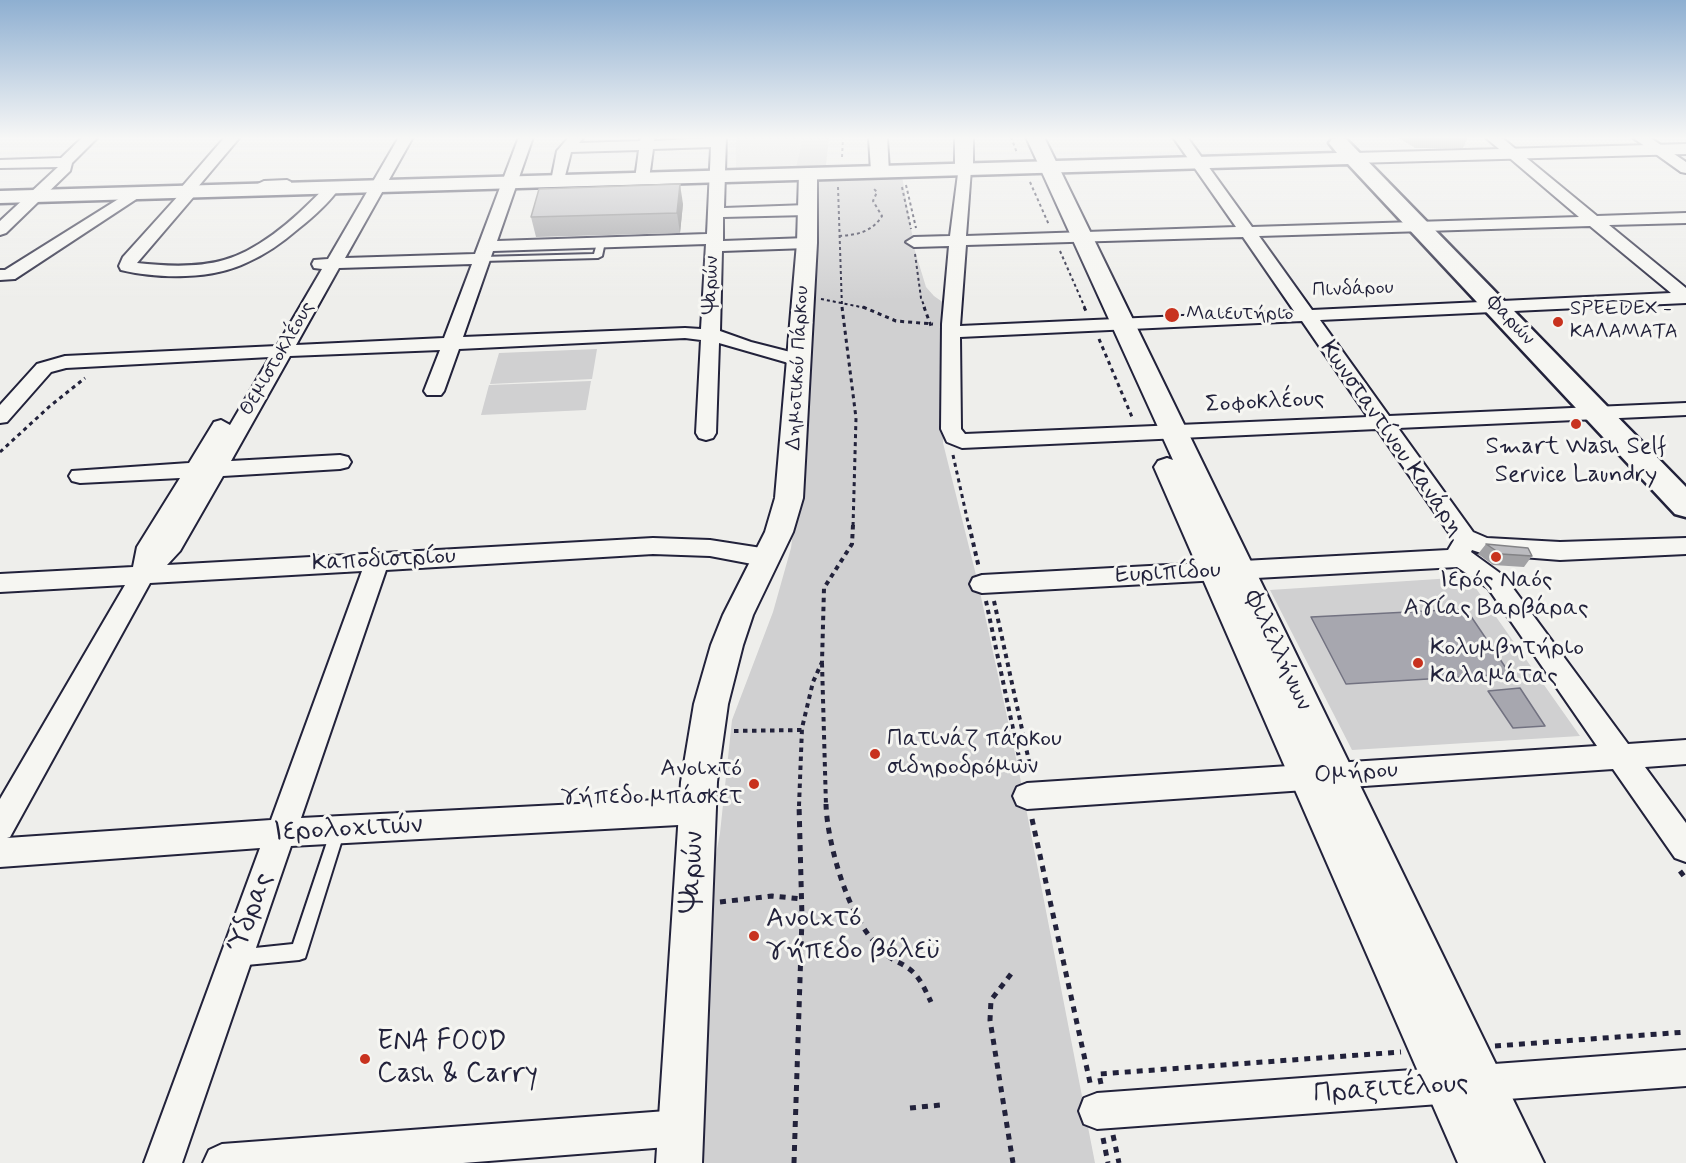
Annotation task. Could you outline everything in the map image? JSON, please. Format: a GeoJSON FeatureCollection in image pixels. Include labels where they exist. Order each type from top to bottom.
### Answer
{"type":"FeatureCollection","features":[{"type":"Feature","properties":{"kind":"main road"},"geometry":{"type":"LineString","coordinates":[[0,197],[210,191]]}},
{"type":"Feature","properties":{"kind":"main road","name":"Φαρών"},"geometry":{"type":"LineString","coordinates":[[1385,191],[1686,506]]}},
{"type":"Feature","properties":{"kind":"street"},"geometry":{"type":"LineString","coordinates":[[0,230],[40,191]]}},
{"type":"Feature","properties":{"kind":"street"},"geometry":{"type":"LineString","coordinates":[[188,192],[127,266],[144,269],[230,264],[253,252],[311,211],[329,191]]}},
{"type":"Feature","properties":{"kind":"street","name":"Θεμιστοκλέους"},"geometry":{"type":"LineString","coordinates":[[0,827],[143,575],[172,545],[206,469],[368,191]]}},
{"type":"Feature","properties":{"kind":"street"},"geometry":{"type":"LineString","coordinates":[[434,391],[507,191]]}},
{"type":"Feature","properties":{"kind":"street","name":"Ψαρών"},"geometry":{"type":"LineString","coordinates":[[706,432],[716,191]]}},
{"type":"Feature","properties":{"kind":"street","name":"Δημοτικού Πάρκου"},"geometry":{"type":"LineString","coordinates":[[768,558],[784,519],[789,498],[807,243],[808,191]]}},
{"type":"Feature","properties":{"kind":"street"},"geometry":{"type":"LineString","coordinates":[[946,330],[962,191]]}},
{"type":"Feature","properties":{"kind":"street","name":"Φιλελλήνων"},"geometry":{"type":"LineString","coordinates":[[1053,191],[1226,571],[1465,1084],[1521,1163]]}},
{"type":"Feature","properties":{"kind":"street","name":"Κωνσταντίνου Κανάρη"},"geometry":{"type":"LineString","coordinates":[[1218,191],[1383,423],[1463,548],[1496,582],[1686,848]]}},
{"type":"Feature","properties":{"kind":"street"},"geometry":{"type":"LineString","coordinates":[[1558,191],[1686,298]]}},
{"type":"Feature","properties":{"kind":"street"},"geometry":{"type":"LineString","coordinates":[[3,277],[136,193]]}},
{"type":"Feature","properties":{"kind":"street"},"geometry":{"type":"LineString","coordinates":[[714,213],[807,210]]}},
{"type":"Feature","properties":{"kind":"street"},"geometry":{"type":"LineString","coordinates":[[916,240],[1074,238],[1686,218]]}},
{"type":"Feature","properties":{"kind":"street"},"geometry":{"type":"LineString","coordinates":[[326,263],[484,253],[601,242],[807,243]]}},
{"type":"Feature","properties":{"kind":"street","name":"Πινδάρου"},"geometry":{"type":"LineString","coordinates":[[946,330],[1686,298]]}},
{"type":"Feature","properties":{"kind":"street","name":"Σοφοκλέους"},"geometry":{"type":"LineString","coordinates":[[946,330],[951,429],[954,436],[962,441],[1163,434],[1686,409]]}},
{"type":"Feature","properties":{"kind":"street"},"geometry":{"type":"LineString","coordinates":[[0,417],[44,368],[65,362],[105,358],[685,333],[710,334],[744,346],[799,360]]}},
{"type":"Feature","properties":{"kind":"street"},"geometry":{"type":"LineString","coordinates":[[80,476],[340,462]]}},
{"type":"Feature","properties":{"kind":"street","name":"Καποδιστρίου"},"geometry":{"type":"LineString","coordinates":[[0,583],[662,546],[711,548],[768,558]]}},
{"type":"Feature","properties":{"kind":"street","name":"Ευριπίδου"},"geometry":{"type":"LineString","coordinates":[[986,584],[1226,571],[1484,546],[1560,551],[1686,546]]}},
{"type":"Feature","properties":{"kind":"street","name":"Ψαρών"},"geometry":{"type":"LineString","coordinates":[[680,1146],[697,811],[705,739],[717,679],[735,622],[768,558]]}},
{"type":"Feature","properties":{"kind":"street","name":"Ύδρας"},"geometry":{"type":"LineString","coordinates":[[163,1163],[377,561]]}},
{"type":"Feature","properties":{"kind":"street","name":"Ομήρου"},"geometry":{"type":"LineString","coordinates":[[1030,787],[1322,776],[1686,752]]}},
{"type":"Feature","properties":{"kind":"street","name":"Ιερολοχιτών"},"geometry":{"type":"LineString","coordinates":[[0,853],[280,833],[697,811]]}},
{"type":"Feature","properties":{"kind":"street","name":"Πραξιτέλους"},"geometry":{"type":"LineString","coordinates":[[1097,1111],[1686,1068]]}},
{"type":"Feature","properties":{"kind":"street","name":"Φιλελλήνων"},"geometry":{"type":"LineString","coordinates":[[1465,1084],[1482,1163]]}},
{"type":"Feature","properties":{"kind":"street"},"geometry":{"type":"LineString","coordinates":[[222,1163],[680,1146]]}},
{"type":"Feature","properties":{"kind":"lane"},"geometry":{"type":"LineString","coordinates":[[236,958],[299,952],[338,830]]}},
{"type":"Feature","properties":{"kind":"path"},"geometry":{"type":"LineString","coordinates":[[837,191],[841,301],[856,417],[852,544],[824,588],[822,662],[825,804],[832,850],[851,903],[870,937],[885,954],[909,968],[920,980],[931,1002]]}},
{"type":"Feature","properties":{"kind":"path"},"geometry":{"type":"LineString","coordinates":[[838,236],[865,232],[873,228],[882,216],[873,201],[876,191]]}},
{"type":"Feature","properties":{"kind":"path"},"geometry":{"type":"LineString","coordinates":[[895,191],[916,240]]}},
{"type":"Feature","properties":{"kind":"path"},"geometry":{"type":"LineString","coordinates":[[895,191],[916,240],[921,298],[930,324]]}},
{"type":"Feature","properties":{"kind":"path"},"geometry":{"type":"LineString","coordinates":[[803,297],[841,301],[861,306],[896,321],[930,324],[946,330]]}},
{"type":"Feature","properties":{"kind":"path"},"geometry":{"type":"LineString","coordinates":[[930,324],[946,330]]}},
{"type":"Feature","properties":{"kind":"path"},"geometry":{"type":"LineString","coordinates":[[0,452],[105,358]]}},
{"type":"Feature","properties":{"kind":"path"},"geometry":{"type":"LineString","coordinates":[[986,584],[1030,787]]}},
{"type":"Feature","properties":{"kind":"path"},"geometry":{"type":"LineString","coordinates":[[794,1163],[802,899],[798,829],[802,730],[813,682],[822,662]]}},
{"type":"Feature","properties":{"kind":"path"},"geometry":{"type":"LineString","coordinates":[[727,731],[802,730]]}},
{"type":"Feature","properties":{"kind":"path"},"geometry":{"type":"LineString","coordinates":[[718,902],[772,896],[802,899]]}},
{"type":"Feature","properties":{"kind":"path"},"geometry":{"type":"LineString","coordinates":[[1011,974],[991,1000],[990,1020],[1013,1163]]}},
{"type":"Feature","properties":{"kind":"path"},"geometry":{"type":"LineString","coordinates":[[1099,1074],[1686,1032]]}},
{"type":"Feature","properties":{"kind":"path"},"geometry":{"type":"LineString","coordinates":[[910,1108],[941,1105]]}},
{"type":"Feature","properties":{"kind":"shaded area"},"geometry":{"type":"Polygon","coordinates":[[[816,191],[905,191],[915,251],[926,287],[951,308],[943,443],[978,583],[1019,772],[1095,1163],[697,1163],[707,903],[720,833],[732,720],[773,612],[791,548],[798,490],[816,191]]]}},
{"type":"Feature","properties":{"kind":"shaded area"},"geometry":{"type":"Polygon","coordinates":[[[597,349],[592,379],[490,384],[499,353],[597,349]]]}},
{"type":"Feature","properties":{"kind":"shaded area"},"geometry":{"type":"Polygon","coordinates":[[[591,381],[586,410],[481,415],[489,385],[591,381]]]}},
{"type":"Feature","properties":{"kind":"shaded area","name":"Κολυμβητήριο Καλαμάτας"},"geometry":{"type":"Polygon","coordinates":[[[1468,577],[1580,736],[1352,750],[1270,590],[1468,577]]]}},
{"type":"Feature","properties":{"kind":"shaded area","name":"Κολυμβητήριο Καλαμάτας"},"geometry":{"type":"Polygon","coordinates":[[[1466,609],[1510,674],[1346,684],[1311,617],[1466,609]]]}},
{"type":"Feature","properties":{"kind":"shaded area"},"geometry":{"type":"Polygon","coordinates":[[[1520,688],[1545,726],[1513,728],[1488,691],[1520,688]]]}},
{"type":"Feature","properties":{"kind":"building"},"geometry":{"type":"Polygon","coordinates":[[[538,191],[679,191],[677,213],[531,217],[538,191]]]}},
{"type":"Feature","properties":{"kind":"building"},"geometry":{"type":"Polygon","coordinates":[[[1486,544],[1528,548],[1532,556],[1501,554],[1486,544]]]}},
{"type":"Feature","properties":{"kind":"place","name":"Μαιευτήριο"},"geometry":{"type":"Point","coordinates":[1172,315]}},
{"type":"Feature","properties":{"kind":"place","name":"SPEEDEX - ΚΑΛΑΜΑΤΑ"},"geometry":{"type":"Point","coordinates":[1558,322]}},
{"type":"Feature","properties":{"kind":"place","name":"Smart Wash Self Service Laundry"},"geometry":{"type":"Point","coordinates":[1576,424]}},
{"type":"Feature","properties":{"kind":"place","name":"Ιερός Ναός Αγίας Βαρβάρας"},"geometry":{"type":"Point","coordinates":[1496,557]}},
{"type":"Feature","properties":{"kind":"place","name":"Κολυμβητήριο Καλαμάτας"},"geometry":{"type":"Point","coordinates":[1418,663]}},
{"type":"Feature","properties":{"kind":"place","name":"Πατινάζ πάρκου σιδηροδρόμων"},"geometry":{"type":"Point","coordinates":[875,754]}},
{"type":"Feature","properties":{"kind":"place","name":"Ανοιχτό γήπεδο μπάσκετ"},"geometry":{"type":"Point","coordinates":[754,784]}},
{"type":"Feature","properties":{"kind":"place","name":"Ανοιχτό γήπεδο βόλεϋ"},"geometry":{"type":"Point","coordinates":[754,936]}},
{"type":"Feature","properties":{"kind":"place","name":"ENA FOOD Cash & Carry"},"geometry":{"type":"Point","coordinates":[365,1059]}}]}
